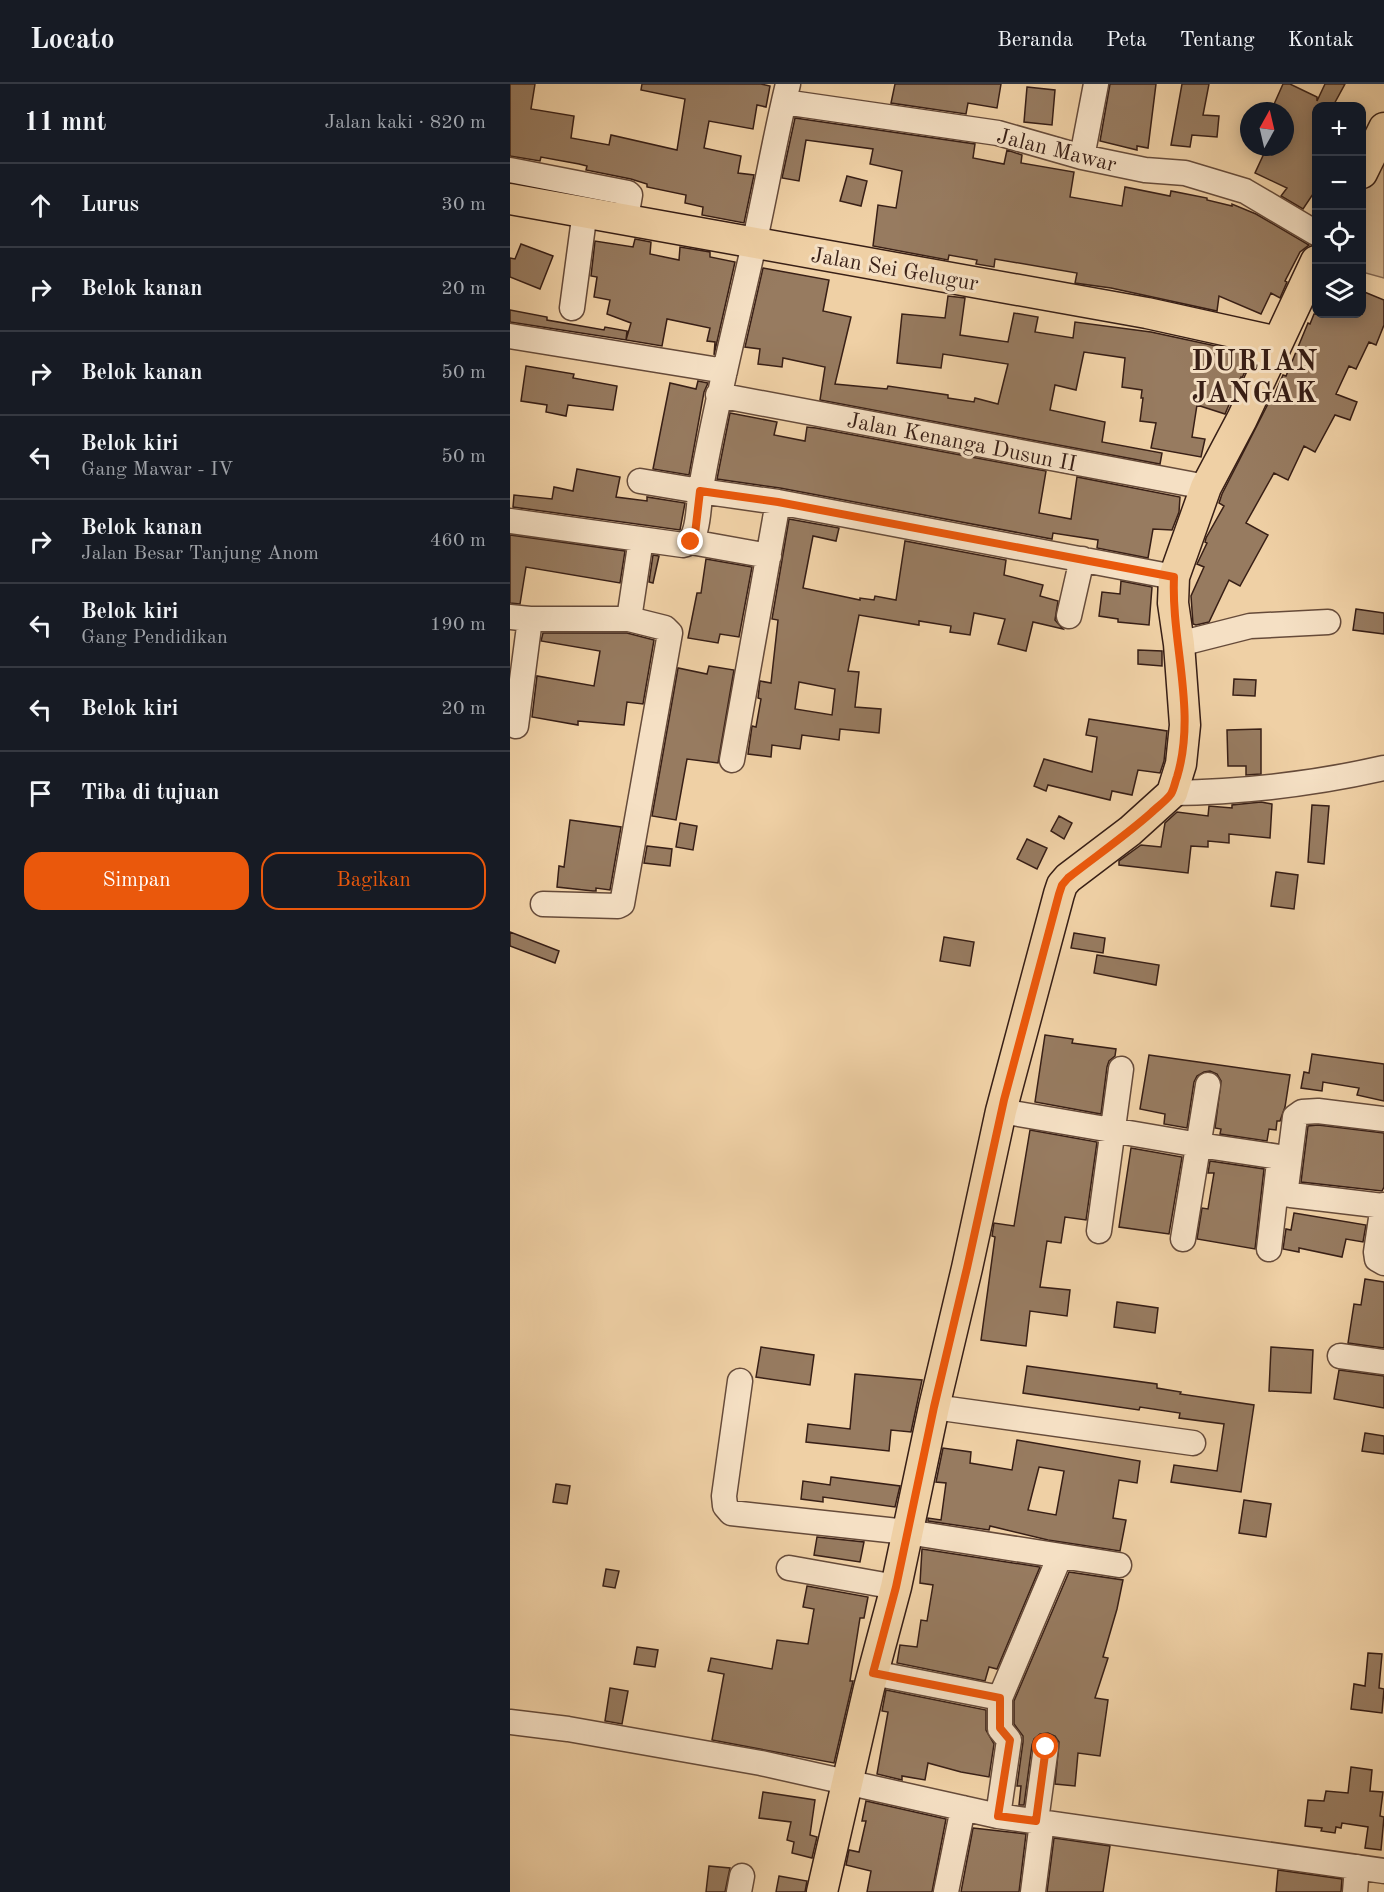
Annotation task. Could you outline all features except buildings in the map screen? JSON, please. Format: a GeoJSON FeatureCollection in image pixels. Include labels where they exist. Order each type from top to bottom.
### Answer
{"type":"FeatureCollection","features":[{"type":"Feature","properties":{"kind":"main road"},"geometry":{"type":"LineString","coordinates":[[1366,165],[1384,128]]}},
{"type":"Feature","properties":{"kind":"main road","name":"Jalan Sei Gelugur"},"geometry":{"type":"LineString","coordinates":[[510,199],[1146,313],[1278,342]]}},
{"type":"Feature","properties":{"kind":"main road"},"geometry":{"type":"LineString","coordinates":[[822,1892],[873,1673],[896,1587],[1002,1106],[1062,885],[1130,831],[1172,793],[1181,764],[1185,726],[1179,644],[1173,603],[1174,577],[1206,487],[1242,419],[1316,264]]}},
{"type":"Feature","properties":{"kind":"street"},"geometry":{"type":"LineString","coordinates":[[1082,157],[1096,84]]}},
{"type":"Feature","properties":{"kind":"street"},"geometry":{"type":"LineString","coordinates":[[691,542],[695,534],[700,491],[718,395],[755,242],[786,93]]}},
{"type":"Feature","properties":{"kind":"street","name":"Jalan Mawar"},"geometry":{"type":"LineString","coordinates":[[786,93],[998,133],[1082,157],[1145,171],[1185,173],[1245,191],[1312,230]]}},
{"type":"Feature","properties":{"kind":"street"},"geometry":{"type":"LineString","coordinates":[[510,170],[628,193],[630,195],[626,218]]}},
{"type":"Feature","properties":{"kind":"street"},"geometry":{"type":"LineString","coordinates":[[572,308],[585,211]]}},
{"type":"Feature","properties":{"kind":"street"},"geometry":{"type":"LineString","coordinates":[[510,336],[725,371]]}},
{"type":"Feature","properties":{"kind":"street","name":"Jalan Kenanga Dusun II"},"geometry":{"type":"LineString","coordinates":[[718,395],[1206,487]]}},
{"type":"Feature","properties":{"kind":"street"},"geometry":{"type":"LineString","coordinates":[[640,481],[778,502],[1174,577]]}},
{"type":"Feature","properties":{"kind":"street"},"geometry":{"type":"LineString","coordinates":[[732,760],[778,502]]}},
{"type":"Feature","properties":{"kind":"street"},"geometry":{"type":"LineString","coordinates":[[510,521],[683,545],[691,542],[769,556]]}},
{"type":"Feature","properties":{"kind":"street"},"geometry":{"type":"LineString","coordinates":[[629,619],[641,540]]}},
{"type":"Feature","properties":{"kind":"street"},"geometry":{"type":"LineString","coordinates":[[1070,616],[1082,560]]}},
{"type":"Feature","properties":{"kind":"street"},"geometry":{"type":"LineString","coordinates":[[516,726],[520,618],[629,619],[665,628],[669,633],[622,904],[618,906],[543,904]]}},
{"type":"Feature","properties":{"kind":"street"},"geometry":{"type":"LineString","coordinates":[[1179,644],[1250,626],[1328,622]]}},
{"type":"Feature","properties":{"kind":"street"},"geometry":{"type":"LineString","coordinates":[[1172,793],[1293,786],[1384,768]]}},
{"type":"Feature","properties":{"kind":"street"},"geometry":{"type":"LineString","coordinates":[[1099,1231],[1121,1069]]}},
{"type":"Feature","properties":{"kind":"street"},"geometry":{"type":"LineString","coordinates":[[1183,1239],[1208,1085]]}},
{"type":"Feature","properties":{"kind":"street"},"geometry":{"type":"LineString","coordinates":[[1002,1106],[1114,1126],[1281,1150]]}},
{"type":"Feature","properties":{"kind":"street"},"geometry":{"type":"LineString","coordinates":[[1384,1119],[1318,1111],[1302,1112],[1295,1117],[1286,1188],[1291,1195],[1306,1198],[1384,1205],[1376,1252],[1377,1259],[1384,1263]]}},
{"type":"Feature","properties":{"kind":"street"},"geometry":{"type":"LineString","coordinates":[[1269,1249],[1285,1115]]}},
{"type":"Feature","properties":{"kind":"street"},"geometry":{"type":"LineString","coordinates":[[1340,1356],[1384,1362]]}},
{"type":"Feature","properties":{"kind":"street"},"geometry":{"type":"LineString","coordinates":[[740,1381],[724,1496],[725,1506],[731,1513],[907,1532],[1119,1565]]}},
{"type":"Feature","properties":{"kind":"street"},"geometry":{"type":"LineString","coordinates":[[934,1407],[1193,1443]]}},
{"type":"Feature","properties":{"kind":"street"},"geometry":{"type":"LineString","coordinates":[[998,1816],[1010,1740],[1000,1728],[1000,1698],[1060,1556]]}},
{"type":"Feature","properties":{"kind":"street"},"geometry":{"type":"LineString","coordinates":[[789,1568],[896,1587]]}},
{"type":"Feature","properties":{"kind":"street"},"geometry":{"type":"LineString","coordinates":[[873,1673],[1000,1698]]}},
{"type":"Feature","properties":{"kind":"street"},"geometry":{"type":"LineString","coordinates":[[510,1722],[568,1729],[750,1761],[998,1816],[1384,1871]]}},
{"type":"Feature","properties":{"kind":"street"},"geometry":{"type":"LineString","coordinates":[[1033,1892],[1046,1747]]}},
{"type":"Feature","properties":{"kind":"street"},"geometry":{"type":"LineString","coordinates":[[946,1892],[963,1808]]}},
{"type":"Feature","properties":{"kind":"street"},"geometry":{"type":"LineString","coordinates":[[1355,1892],[1357,1867]]}},
{"type":"Feature","properties":{"kind":"shaded area"},"geometry":{"type":"Polygon","coordinates":[[[1384,139],[1384,278],[1366,273],[1366,176],[1384,139]]]}},
{"type":"Feature","properties":{"kind":"district","name":"DURIAN JANGAK"},"geometry":{"type":"Point","coordinates":[1255,376]}},
{"type":"Feature","properties":{"kind":"route"},"geometry":{"type":"LineString","coordinates":[[691,542],[695,534],[700,491],[778,502],[1174,577],[1173,603],[1179,644],[1185,726],[1181,764],[1172,793],[1130,831],[1062,885],[1004,1100],[934,1407],[896,1587],[873,1673],[1000,1698],[1000,1728],[1010,1740],[998,1816],[1036,1821],[1046,1747]]}}]}
